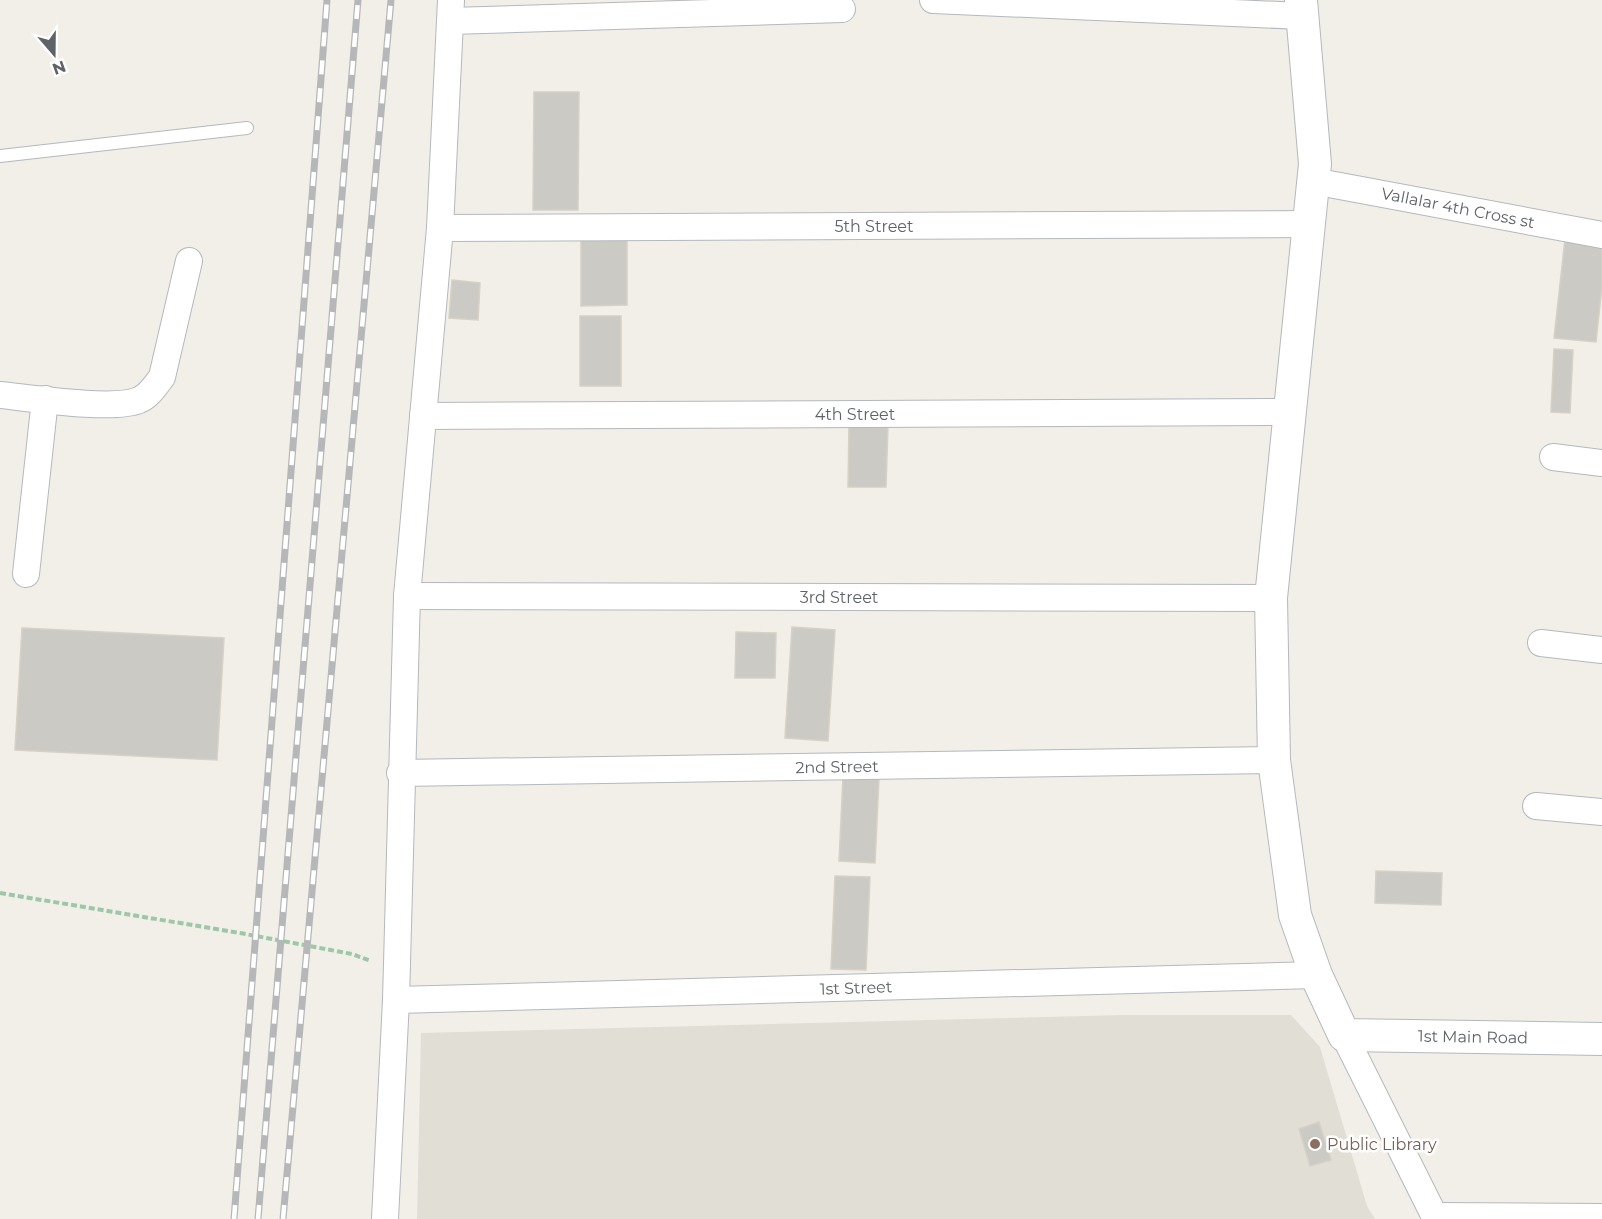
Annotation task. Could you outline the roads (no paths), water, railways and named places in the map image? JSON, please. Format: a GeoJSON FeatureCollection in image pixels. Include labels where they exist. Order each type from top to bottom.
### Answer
{"type":"FeatureCollection","features":[{"type":"Feature","properties":{"kind":"street"},"geometry":{"type":"LineString","coordinates":[[933,0],[1302,8],[1315,164],[1270,598],[1274,760],[1295,915],[1316,975],[1436,1218],[1602,1217]]}},
{"type":"Feature","properties":{"kind":"street"},"geometry":{"type":"LineString","coordinates":[[386,1219],[396,990],[400,773],[407,596],[440,228],[450,11],[842,9]]}},
{"type":"Feature","properties":{"kind":"street","name":"Vallalar 4th Cross st"},"geometry":{"type":"LineString","coordinates":[[1313,181],[1602,235]]}},
{"type":"Feature","properties":{"kind":"street","name":"5th Street"},"geometry":{"type":"LineString","coordinates":[[440,228],[1308,224]]}},
{"type":"Feature","properties":{"kind":"street"},"geometry":{"type":"LineString","coordinates":[[0,395],[128,403],[140,400],[151,392],[162,377],[189,261]]}},
{"type":"Feature","properties":{"kind":"street"},"geometry":{"type":"LineString","coordinates":[[26,574],[45,399]]}},
{"type":"Feature","properties":{"kind":"street","name":"4th Street"},"geometry":{"type":"LineString","coordinates":[[423,416],[1288,412]]}},
{"type":"Feature","properties":{"kind":"street"},"geometry":{"type":"LineString","coordinates":[[1553,457],[1602,463]]}},
{"type":"Feature","properties":{"kind":"street","name":"3rd Street"},"geometry":{"type":"LineString","coordinates":[[407,596],[1270,598]]}},
{"type":"Feature","properties":{"kind":"street"},"geometry":{"type":"LineString","coordinates":[[1541,643],[1602,650]]}},
{"type":"Feature","properties":{"kind":"street","name":"2nd Street"},"geometry":{"type":"LineString","coordinates":[[400,773],[1274,760]]}},
{"type":"Feature","properties":{"kind":"street"},"geometry":{"type":"LineString","coordinates":[[1536,806],[1602,812]]}},
{"type":"Feature","properties":{"kind":"street","name":"1st Street"},"geometry":{"type":"LineString","coordinates":[[396,990],[1316,975]]}},
{"type":"Feature","properties":{"kind":"street","name":"1st Main Road"},"geometry":{"type":"LineString","coordinates":[[1344,1035],[1602,1039]]}},
{"type":"Feature","properties":{"kind":"lane"},"geometry":{"type":"LineString","coordinates":[[0,156],[247,128]]}},
{"type":"Feature","properties":{"kind":"railway"},"geometry":{"type":"LineString","coordinates":[[234,1219],[327,0]]}},
{"type":"Feature","properties":{"kind":"railway"},"geometry":{"type":"LineString","coordinates":[[258,1219],[358,0]]}},
{"type":"Feature","properties":{"kind":"railway"},"geometry":{"type":"LineString","coordinates":[[283,1219],[391,0]]}},
{"type":"Feature","properties":{"kind":"place","name":"Public Library"},"geometry":{"type":"Point","coordinates":[1315,1144]}}]}
